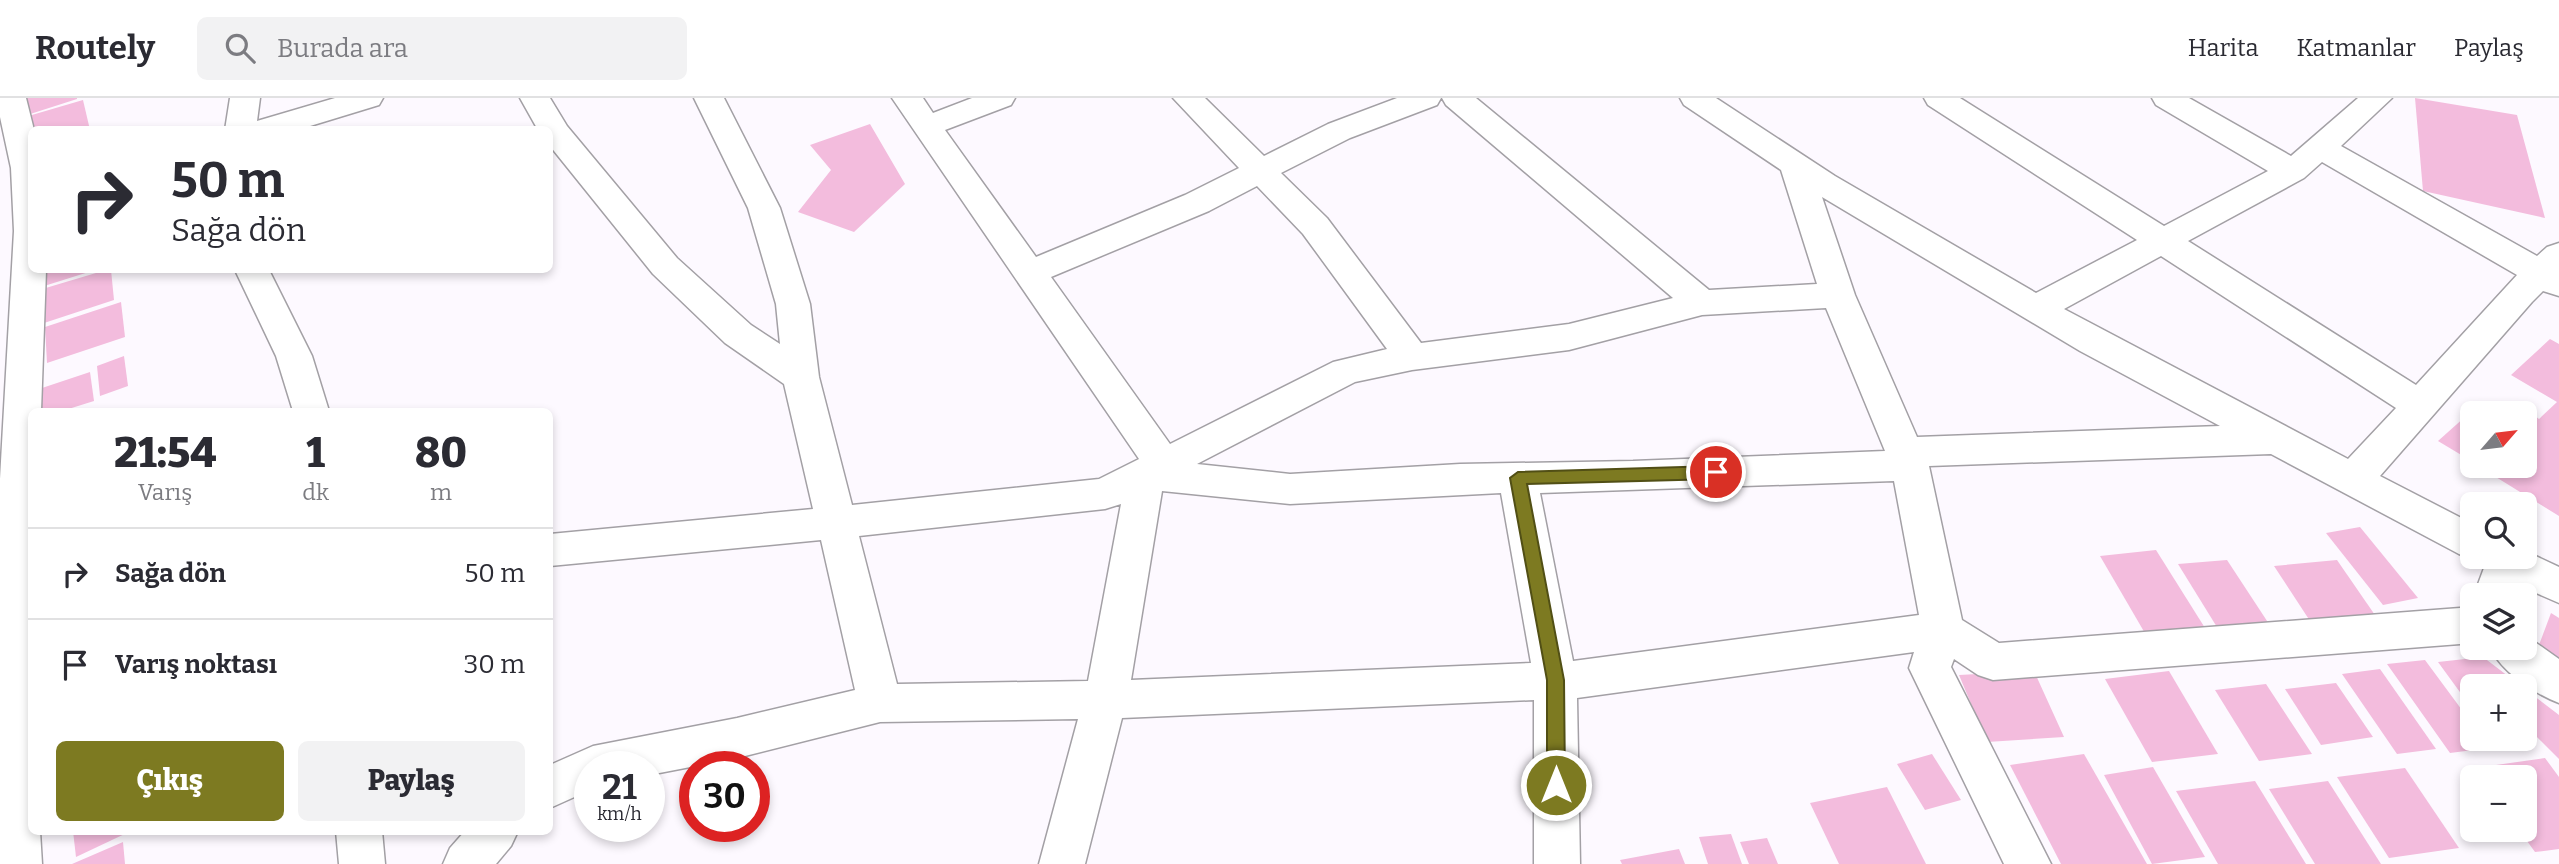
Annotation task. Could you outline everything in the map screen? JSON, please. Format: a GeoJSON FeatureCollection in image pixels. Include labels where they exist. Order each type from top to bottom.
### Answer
{"type":"FeatureCollection","features":[{"type":"Feature","properties":{"kind":"street"},"geometry":{"type":"LineString","coordinates":[[11,98],[28,163]]}},
{"type":"Feature","properties":{"kind":"street"},"geometry":{"type":"LineString","coordinates":[[241,126],[245,98]]}},
{"type":"Feature","properties":{"kind":"street"},"geometry":{"type":"LineString","coordinates":[[274,126],[368,98]]}},
{"type":"Feature","properties":{"kind":"street"},"geometry":{"type":"LineString","coordinates":[[535,98],[551,126]]}},
{"type":"Feature","properties":{"kind":"street"},"geometry":{"type":"LineString","coordinates":[[709,98],[764,208],[793,304],[801,377],[880,703]]}},
{"type":"Feature","properties":{"kind":"street"},"geometry":{"type":"LineString","coordinates":[[907,98],[1029,273],[1154,469],[1114,665],[1062,864]]}},
{"type":"Feature","properties":{"kind":"street"},"geometry":{"type":"LineString","coordinates":[[927,126],[1000,98]]}},
{"type":"Feature","properties":{"kind":"street"},"geometry":{"type":"LineString","coordinates":[[1188,98],[1315,226],[1412,357]]}},
{"type":"Feature","properties":{"kind":"street"},"geometry":{"type":"LineString","coordinates":[[1029,273],[1197,202],[1339,131],[1426,98]]}},
{"type":"Feature","properties":{"kind":"street"},"geometry":{"type":"LineString","coordinates":[[1457,98],[1702,303]]}},
{"type":"Feature","properties":{"kind":"street"},"geometry":{"type":"LineString","coordinates":[[1695,98],[1795,165],[2035,308],[2460,536]]}},
{"type":"Feature","properties":{"kind":"street"},"geometry":{"type":"LineString","coordinates":[[1939,98],[2420,405]]}},
{"type":"Feature","properties":{"kind":"street"},"geometry":{"type":"LineString","coordinates":[[2167,98],[2293,171]]}},
{"type":"Feature","properties":{"kind":"street"},"geometry":{"type":"LineString","coordinates":[[2035,308],[2293,171],[2377,98]]}},
{"type":"Feature","properties":{"kind":"street"},"geometry":{"type":"LineString","coordinates":[[553,129],[665,266],[738,334],[801,377]]}},
{"type":"Feature","properties":{"kind":"street"},"geometry":{"type":"LineString","coordinates":[[2319,147],[2553,271],[2420,405],[2353,480]]}},
{"type":"Feature","properties":{"kind":"street"},"geometry":{"type":"LineString","coordinates":[[1795,165],[1838,295],[1908,458],[1942,630],[1930,668],[2028,864]]}},
{"type":"Feature","properties":{"kind":"street"},"geometry":{"type":"LineString","coordinates":[[19,864],[14,672],[29,273]]}},
{"type":"Feature","properties":{"kind":"street"},"geometry":{"type":"LineString","coordinates":[[254,273],[276,314],[306,388],[310,408]]}},
{"type":"Feature","properties":{"kind":"street"},"geometry":{"type":"LineString","coordinates":[[553,550],[1105,494],[1346,371],[1412,357],[1569,337],[1702,303],[1838,295]]}},
{"type":"Feature","properties":{"kind":"street"},"geometry":{"type":"LineString","coordinates":[[1154,469],[1290,489],[2275,439]]}},
{"type":"Feature","properties":{"kind":"street"},"geometry":{"type":"LineString","coordinates":[[1518,478],[1555,680],[1556,864]]}},
{"type":"Feature","properties":{"kind":"street"},"geometry":{"type":"LineString","coordinates":[[2500,571],[2559,586]]}},
{"type":"Feature","properties":{"kind":"street"},"geometry":{"type":"LineString","coordinates":[[665,752],[737,738],[880,703],[1104,700],[1591,679],[1942,630],[1993,662],[2460,626]]}},
{"type":"Feature","properties":{"kind":"street"},"geometry":{"type":"LineString","coordinates":[[2528,660],[2559,684]]}},
{"type":"Feature","properties":{"kind":"street"},"geometry":{"type":"LineString","coordinates":[[553,786],[574,776]]}},
{"type":"Feature","properties":{"kind":"street"},"geometry":{"type":"LineString","coordinates":[[359,835],[362,864]]}},
{"type":"Feature","properties":{"kind":"building"},"geometry":{"type":"Polygon","coordinates":[[[20,98],[77,98],[77,99],[24,116],[20,98]]]}},
{"type":"Feature","properties":{"kind":"building"},"geometry":{"type":"Polygon","coordinates":[[[2415,98],[2517,115],[2545,218],[2423,191],[2415,98]]]}},
{"type":"Feature","properties":{"kind":"building"},"geometry":{"type":"Polygon","coordinates":[[[83,100],[89,126],[30,126],[25,117],[83,100]]]}},
{"type":"Feature","properties":{"kind":"building"},"geometry":{"type":"Polygon","coordinates":[[[870,124],[905,184],[854,232],[798,212],[831,170],[810,145],[870,124]]]}},
{"type":"Feature","properties":{"kind":"building"},"geometry":{"type":"Polygon","coordinates":[[[40,273],[85,273],[41,287],[40,273]]]}},
{"type":"Feature","properties":{"kind":"building"},"geometry":{"type":"Polygon","coordinates":[[[96,273],[111,273],[114,300],[41,324],[39,290],[96,273]]]}},
{"type":"Feature","properties":{"kind":"building"},"geometry":{"type":"Polygon","coordinates":[[[121,302],[125,337],[47,363],[45,327],[121,302]]]}},
{"type":"Feature","properties":{"kind":"building"},"geometry":{"type":"Polygon","coordinates":[[[2550,339],[2559,344],[2559,516],[2537,502],[2537,492],[2520,492],[2497,478],[2538,478],[2538,418],[2557,402],[2511,375],[2550,339]]]}},
{"type":"Feature","properties":{"kind":"building"},"geometry":{"type":"Polygon","coordinates":[[[124,356],[128,386],[100,396],[97,366],[124,356]]]}},
{"type":"Feature","properties":{"kind":"building"},"geometry":{"type":"Polygon","coordinates":[[[90,372],[94,401],[72,408],[41,408],[39,389],[90,372]]]}},
{"type":"Feature","properties":{"kind":"building"},"geometry":{"type":"Polygon","coordinates":[[[2460,421],[2460,454],[2438,441],[2460,421]]]}},
{"type":"Feature","properties":{"kind":"building"},"geometry":{"type":"Polygon","coordinates":[[[2360,527],[2418,598],[2383,605],[2326,533],[2360,527]]]}},
{"type":"Feature","properties":{"kind":"building"},"geometry":{"type":"Polygon","coordinates":[[[2156,550],[2205,628],[2146,635],[2100,556],[2156,550]]]}},
{"type":"Feature","properties":{"kind":"building"},"geometry":{"type":"Polygon","coordinates":[[[2227,560],[2271,627],[2220,632],[2178,564],[2227,560]]]}},
{"type":"Feature","properties":{"kind":"building"},"geometry":{"type":"Polygon","coordinates":[[[2337,560],[2377,618],[2312,624],[2274,566],[2337,560]]]}},
{"type":"Feature","properties":{"kind":"building"},"geometry":{"type":"Polygon","coordinates":[[[2551,613],[2559,618],[2559,664],[2539,645],[2551,613]]]}},
{"type":"Feature","properties":{"kind":"building"},"geometry":{"type":"Polygon","coordinates":[[[2425,660],[2460,707],[2460,751],[2466,751],[2450,753],[2387,664],[2425,660]]]}},
{"type":"Feature","properties":{"kind":"building"},"geometry":{"type":"Polygon","coordinates":[[[2487,660],[2505,674],[2460,674],[2460,692],[2438,662],[2487,660]]]}},
{"type":"Feature","properties":{"kind":"building"},"geometry":{"type":"Polygon","coordinates":[[[2380,669],[2436,749],[2397,754],[2342,674],[2380,669]]]}},
{"type":"Feature","properties":{"kind":"building"},"geometry":{"type":"Polygon","coordinates":[[[2034,671],[2064,737],[1987,742],[1959,675],[2034,671]]]}},
{"type":"Feature","properties":{"kind":"building"},"geometry":{"type":"Polygon","coordinates":[[[2169,671],[2218,754],[2152,762],[2105,679],[2169,671]]]}},
{"type":"Feature","properties":{"kind":"building"},"geometry":{"type":"Polygon","coordinates":[[[2336,683],[2373,737],[2321,745],[2285,689],[2336,683]]]}},
{"type":"Feature","properties":{"kind":"building"},"geometry":{"type":"Polygon","coordinates":[[[2266,684],[2312,754],[2259,761],[2215,690],[2266,684]]]}},
{"type":"Feature","properties":{"kind":"building"},"geometry":{"type":"Polygon","coordinates":[[[2537,698],[2559,715],[2559,759],[2537,737],[2537,698]]]}},
{"type":"Feature","properties":{"kind":"building"},"geometry":{"type":"Polygon","coordinates":[[[1932,754],[1961,800],[1925,810],[1897,764],[1932,754]]]}},
{"type":"Feature","properties":{"kind":"building"},"geometry":{"type":"Polygon","coordinates":[[[2084,754],[2147,864],[2061,864],[2010,765],[2084,754]]]}},
{"type":"Feature","properties":{"kind":"building"},"geometry":{"type":"Polygon","coordinates":[[[2545,758],[2559,777],[2559,849],[2535,852],[2528,842],[2537,842],[2537,765],[2496,765],[2545,758]]]}},
{"type":"Feature","properties":{"kind":"building"},"geometry":{"type":"Polygon","coordinates":[[[2153,767],[2205,857],[2152,864],[2104,775],[2153,767]]]}},
{"type":"Feature","properties":{"kind":"building"},"geometry":{"type":"Polygon","coordinates":[[[2405,768],[2459,848],[2389,858],[2337,777],[2405,768]]]}},
{"type":"Feature","properties":{"kind":"building"},"geometry":{"type":"Polygon","coordinates":[[[2255,781],[2306,864],[2218,864],[2176,791],[2255,781]]]}},
{"type":"Feature","properties":{"kind":"building"},"geometry":{"type":"Polygon","coordinates":[[[2328,781],[2381,864],[2315,864],[2269,789],[2328,781]]]}},
{"type":"Feature","properties":{"kind":"building"},"geometry":{"type":"Polygon","coordinates":[[[1887,787],[1926,864],[1839,864],[1810,803],[1887,787]]]}},
{"type":"Feature","properties":{"kind":"building"},"geometry":{"type":"Polygon","coordinates":[[[1731,834],[1742,864],[1708,864],[1699,837],[1731,834]]]}},
{"type":"Feature","properties":{"kind":"building"},"geometry":{"type":"Polygon","coordinates":[[[73,835],[123,835],[76,857],[73,835]]]}},
{"type":"Feature","properties":{"kind":"building"},"geometry":{"type":"Polygon","coordinates":[[[1767,838],[1778,864],[1749,864],[1740,842],[1767,838]]]}},
{"type":"Feature","properties":{"kind":"building"},"geometry":{"type":"Polygon","coordinates":[[[123,842],[125,864],[72,864],[123,842]]]}},
{"type":"Feature","properties":{"kind":"building"},"geometry":{"type":"Polygon","coordinates":[[[1679,849],[1685,864],[1622,864],[1620,860],[1679,849]]]}},
{"type":"Feature","properties":{"kind":"route"},"geometry":{"type":"LineString","coordinates":[[1556,785],[1555,680],[1518,478],[1716,472]]}}]}
